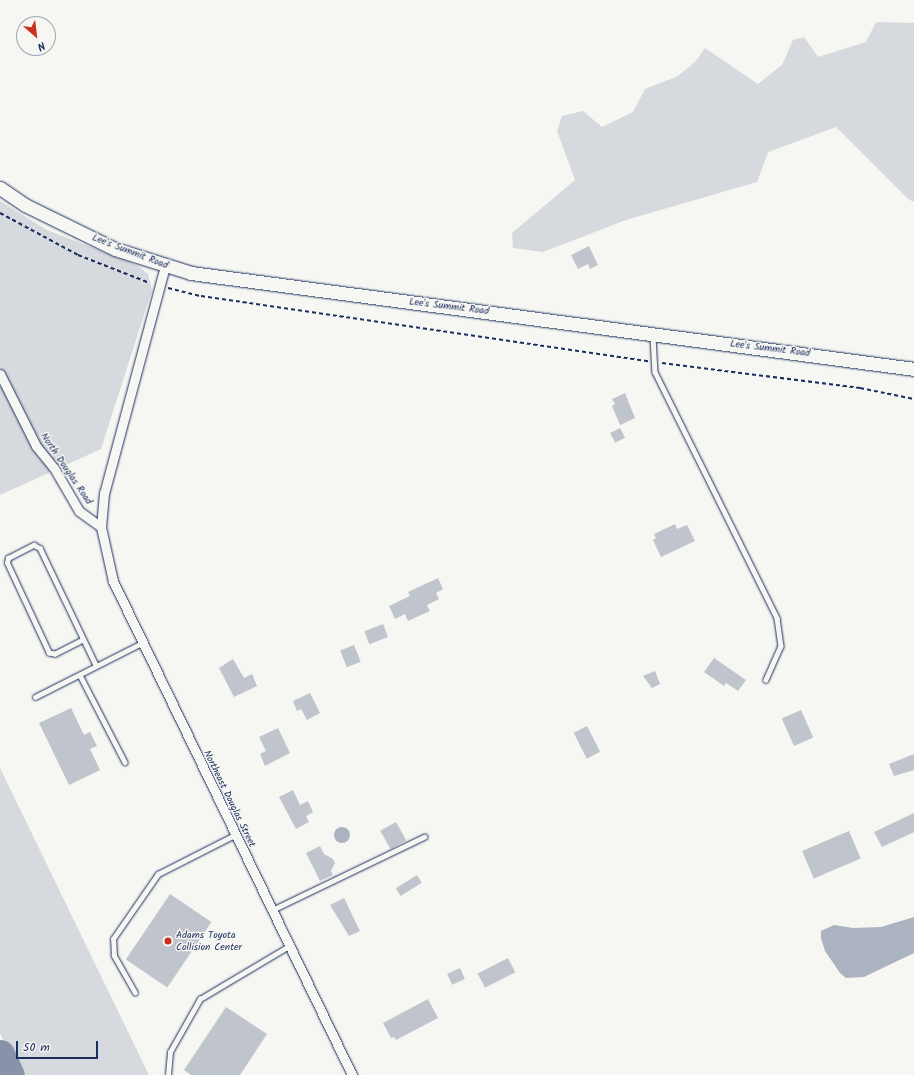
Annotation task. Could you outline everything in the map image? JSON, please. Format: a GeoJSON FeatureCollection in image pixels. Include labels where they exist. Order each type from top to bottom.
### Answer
{"type":"FeatureCollection","features":[{"type":"Feature","properties":{"kind":"main road","name":"Lee's Summit Road"},"geometry":{"type":"LineString","coordinates":[[0,188],[24,205],[115,249],[165,266],[222,278],[914,369]]}},
{"type":"Feature","properties":{"kind":"street","name":"Northeast Douglas Street"},"geometry":{"type":"LineString","coordinates":[[165,266],[104,493],[101,527],[113,581],[352,1075]]}},
{"type":"Feature","properties":{"kind":"street","name":"North Douglas Road"},"geometry":{"type":"LineString","coordinates":[[0,374],[36,446],[54,468],[80,511],[101,527]]}},
{"type":"Feature","properties":{"kind":"lane"},"geometry":{"type":"LineString","coordinates":[[653,334],[652,362],[665,393],[777,618],[781,646],[766,680]]}},
{"type":"Feature","properties":{"kind":"lane"},"geometry":{"type":"LineString","coordinates":[[83,640],[55,654],[49,653],[7,563],[8,558],[34,545],[40,548],[96,666]]}},
{"type":"Feature","properties":{"kind":"lane"},"geometry":{"type":"LineString","coordinates":[[35,697],[142,643]]}},
{"type":"Feature","properties":{"kind":"lane"},"geometry":{"type":"LineString","coordinates":[[80,674],[125,762]]}},
{"type":"Feature","properties":{"kind":"lane"},"geometry":{"type":"LineString","coordinates":[[135,993],[114,956],[113,939],[158,874],[235,835]]}},
{"type":"Feature","properties":{"kind":"lane"},"geometry":{"type":"LineString","coordinates":[[272,910],[424,837]]}},
{"type":"Feature","properties":{"kind":"lane"},"geometry":{"type":"LineString","coordinates":[[168,1075],[170,1052],[200,999],[289,946]]}},
{"type":"Feature","properties":{"kind":"path"},"geometry":{"type":"LineString","coordinates":[[0,213],[78,255],[160,287],[201,296],[652,362],[860,388],[914,399]]}},
{"type":"Feature","properties":{"kind":"shaded area"},"geometry":{"type":"Polygon","coordinates":[[[876,22],[914,23],[914,202],[908,199],[836,127],[768,152],[757,182],[626,220],[543,252],[513,248],[512,233],[575,180],[557,131],[562,116],[583,111],[602,127],[633,112],[645,89],[678,76],[696,61],[705,48],[758,84],[782,65],[793,40],[804,37],[818,57],[866,42],[876,22]]]}},
{"type":"Feature","properties":{"kind":"shaded area"},"geometry":{"type":"Polygon","coordinates":[[[0,201],[47,230],[137,265],[148,274],[152,290],[101,449],[0,495],[0,201]]]}},
{"type":"Feature","properties":{"kind":"shaded area"},"geometry":{"type":"Polygon","coordinates":[[[0,768],[149,1075],[19,1075],[0,1033],[0,768]]]}},
{"type":"Feature","properties":{"kind":"shaded area"},"geometry":{"type":"Polygon","coordinates":[[[339,827],[345,827],[350,832],[348,841],[345,843],[339,843],[334,838],[334,832],[339,827]]]}},
{"type":"Feature","properties":{"kind":"shaded area"},"geometry":{"type":"Polygon","coordinates":[[[914,917],[914,953],[864,977],[846,978],[840,973],[825,951],[821,938],[821,931],[834,925],[853,928],[881,927],[914,917]]]}},
{"type":"Feature","properties":{"kind":"building"},"geometry":{"type":"Polygon","coordinates":[[[589,246],[598,265],[590,269],[588,264],[578,269],[571,255],[589,246]]]}},
{"type":"Feature","properties":{"kind":"building"},"geometry":{"type":"Polygon","coordinates":[[[625,393],[635,418],[620,425],[612,406],[615,404],[612,399],[625,393]]]}},
{"type":"Feature","properties":{"kind":"building"},"geometry":{"type":"Polygon","coordinates":[[[620,428],[625,438],[615,443],[610,433],[620,428]]]}},
{"type":"Feature","properties":{"kind":"building"},"geometry":{"type":"Polygon","coordinates":[[[675,524],[677,529],[687,525],[695,541],[661,557],[653,540],[656,538],[654,534],[675,524]]]}},
{"type":"Feature","properties":{"kind":"building"},"geometry":{"type":"Polygon","coordinates":[[[438,578],[443,589],[436,593],[439,599],[427,605],[430,611],[408,621],[405,614],[395,619],[389,606],[410,596],[408,592],[438,578]]]}},
{"type":"Feature","properties":{"kind":"building"},"geometry":{"type":"Polygon","coordinates":[[[383,624],[388,637],[369,644],[364,631],[383,624]]]}},
{"type":"Feature","properties":{"kind":"building"},"geometry":{"type":"Polygon","coordinates":[[[354,645],[361,662],[347,667],[340,651],[354,645]]]}},
{"type":"Feature","properties":{"kind":"building"},"geometry":{"type":"Polygon","coordinates":[[[714,658],[746,680],[738,691],[726,683],[724,686],[704,672],[714,658]]]}},
{"type":"Feature","properties":{"kind":"building"},"geometry":{"type":"Polygon","coordinates":[[[233,659],[244,678],[252,674],[257,686],[234,697],[219,668],[233,659]]]}},
{"type":"Feature","properties":{"kind":"building"},"geometry":{"type":"Polygon","coordinates":[[[655,671],[660,684],[652,688],[643,676],[655,671]]]}},
{"type":"Feature","properties":{"kind":"building"},"geometry":{"type":"Polygon","coordinates":[[[310,693],[320,713],[307,720],[301,709],[297,711],[293,701],[310,693]]]}},
{"type":"Feature","properties":{"kind":"building"},"geometry":{"type":"Polygon","coordinates":[[[71,708],[84,735],[90,732],[97,746],[90,749],[100,770],[69,785],[39,723],[71,708]]]}},
{"type":"Feature","properties":{"kind":"building"},"geometry":{"type":"Polygon","coordinates":[[[801,710],[813,737],[794,746],[782,719],[801,710]]]}},
{"type":"Feature","properties":{"kind":"building"},"geometry":{"type":"Polygon","coordinates":[[[587,726],[600,752],[587,759],[574,733],[587,726]]]}},
{"type":"Feature","properties":{"kind":"building"},"geometry":{"type":"Polygon","coordinates":[[[278,728],[290,753],[265,766],[260,754],[266,751],[259,737],[278,728]]]}},
{"type":"Feature","properties":{"kind":"building"},"geometry":{"type":"Polygon","coordinates":[[[914,754],[914,770],[894,776],[889,764],[914,754]]]}},
{"type":"Feature","properties":{"kind":"building"},"geometry":{"type":"Polygon","coordinates":[[[293,790],[300,805],[308,801],[313,812],[306,816],[309,822],[296,829],[279,797],[293,790]]]}},
{"type":"Feature","properties":{"kind":"building"},"geometry":{"type":"Polygon","coordinates":[[[914,813],[914,832],[882,847],[874,832],[914,813]]]}},
{"type":"Feature","properties":{"kind":"building"},"geometry":{"type":"Polygon","coordinates":[[[396,822],[406,840],[390,849],[380,831],[396,822]]]}},
{"type":"Feature","properties":{"kind":"building"},"geometry":{"type":"Polygon","coordinates":[[[849,831],[861,859],[814,879],[802,851],[849,831]]]}},
{"type":"Feature","properties":{"kind":"building"},"geometry":{"type":"Polygon","coordinates":[[[320,846],[324,854],[333,859],[335,863],[331,871],[333,875],[320,881],[306,853],[320,846]]]}},
{"type":"Feature","properties":{"kind":"building"},"geometry":{"type":"Polygon","coordinates":[[[417,875],[422,883],[401,896],[396,888],[417,875]]]}},
{"type":"Feature","properties":{"kind":"building","name":"Adams Toyota Collision Center"},"geometry":{"type":"Polygon","coordinates":[[[170,894],[211,922],[167,987],[126,959],[170,894]]]}},
{"type":"Feature","properties":{"kind":"building"},"geometry":{"type":"Polygon","coordinates":[[[344,898],[360,931],[349,936],[330,905],[344,898]]]}},
{"type":"Feature","properties":{"kind":"building"},"geometry":{"type":"Polygon","coordinates":[[[508,958],[515,972],[485,988],[478,973],[508,958]]]}},
{"type":"Feature","properties":{"kind":"building"},"geometry":{"type":"Polygon","coordinates":[[[460,968],[465,979],[452,985],[447,974],[460,968]]]}},
{"type":"Feature","properties":{"kind":"building"},"geometry":{"type":"Polygon","coordinates":[[[428,999],[438,1018],[396,1040],[394,1037],[391,1038],[383,1023],[428,999]]]}},
{"type":"Feature","properties":{"kind":"building"},"geometry":{"type":"Polygon","coordinates":[[[226,1007],[267,1034],[240,1075],[191,1075],[184,1070],[226,1007]]]}},
{"type":"Feature","properties":{"kind":"taxiway"},"geometry":{"type":"LineString","coordinates":[[0,1054],[10,1075]]}},
{"type":"Feature","properties":{"kind":"place","name":"Adams Toyota Collision Center"},"geometry":{"type":"Point","coordinates":[168,941]}}]}
